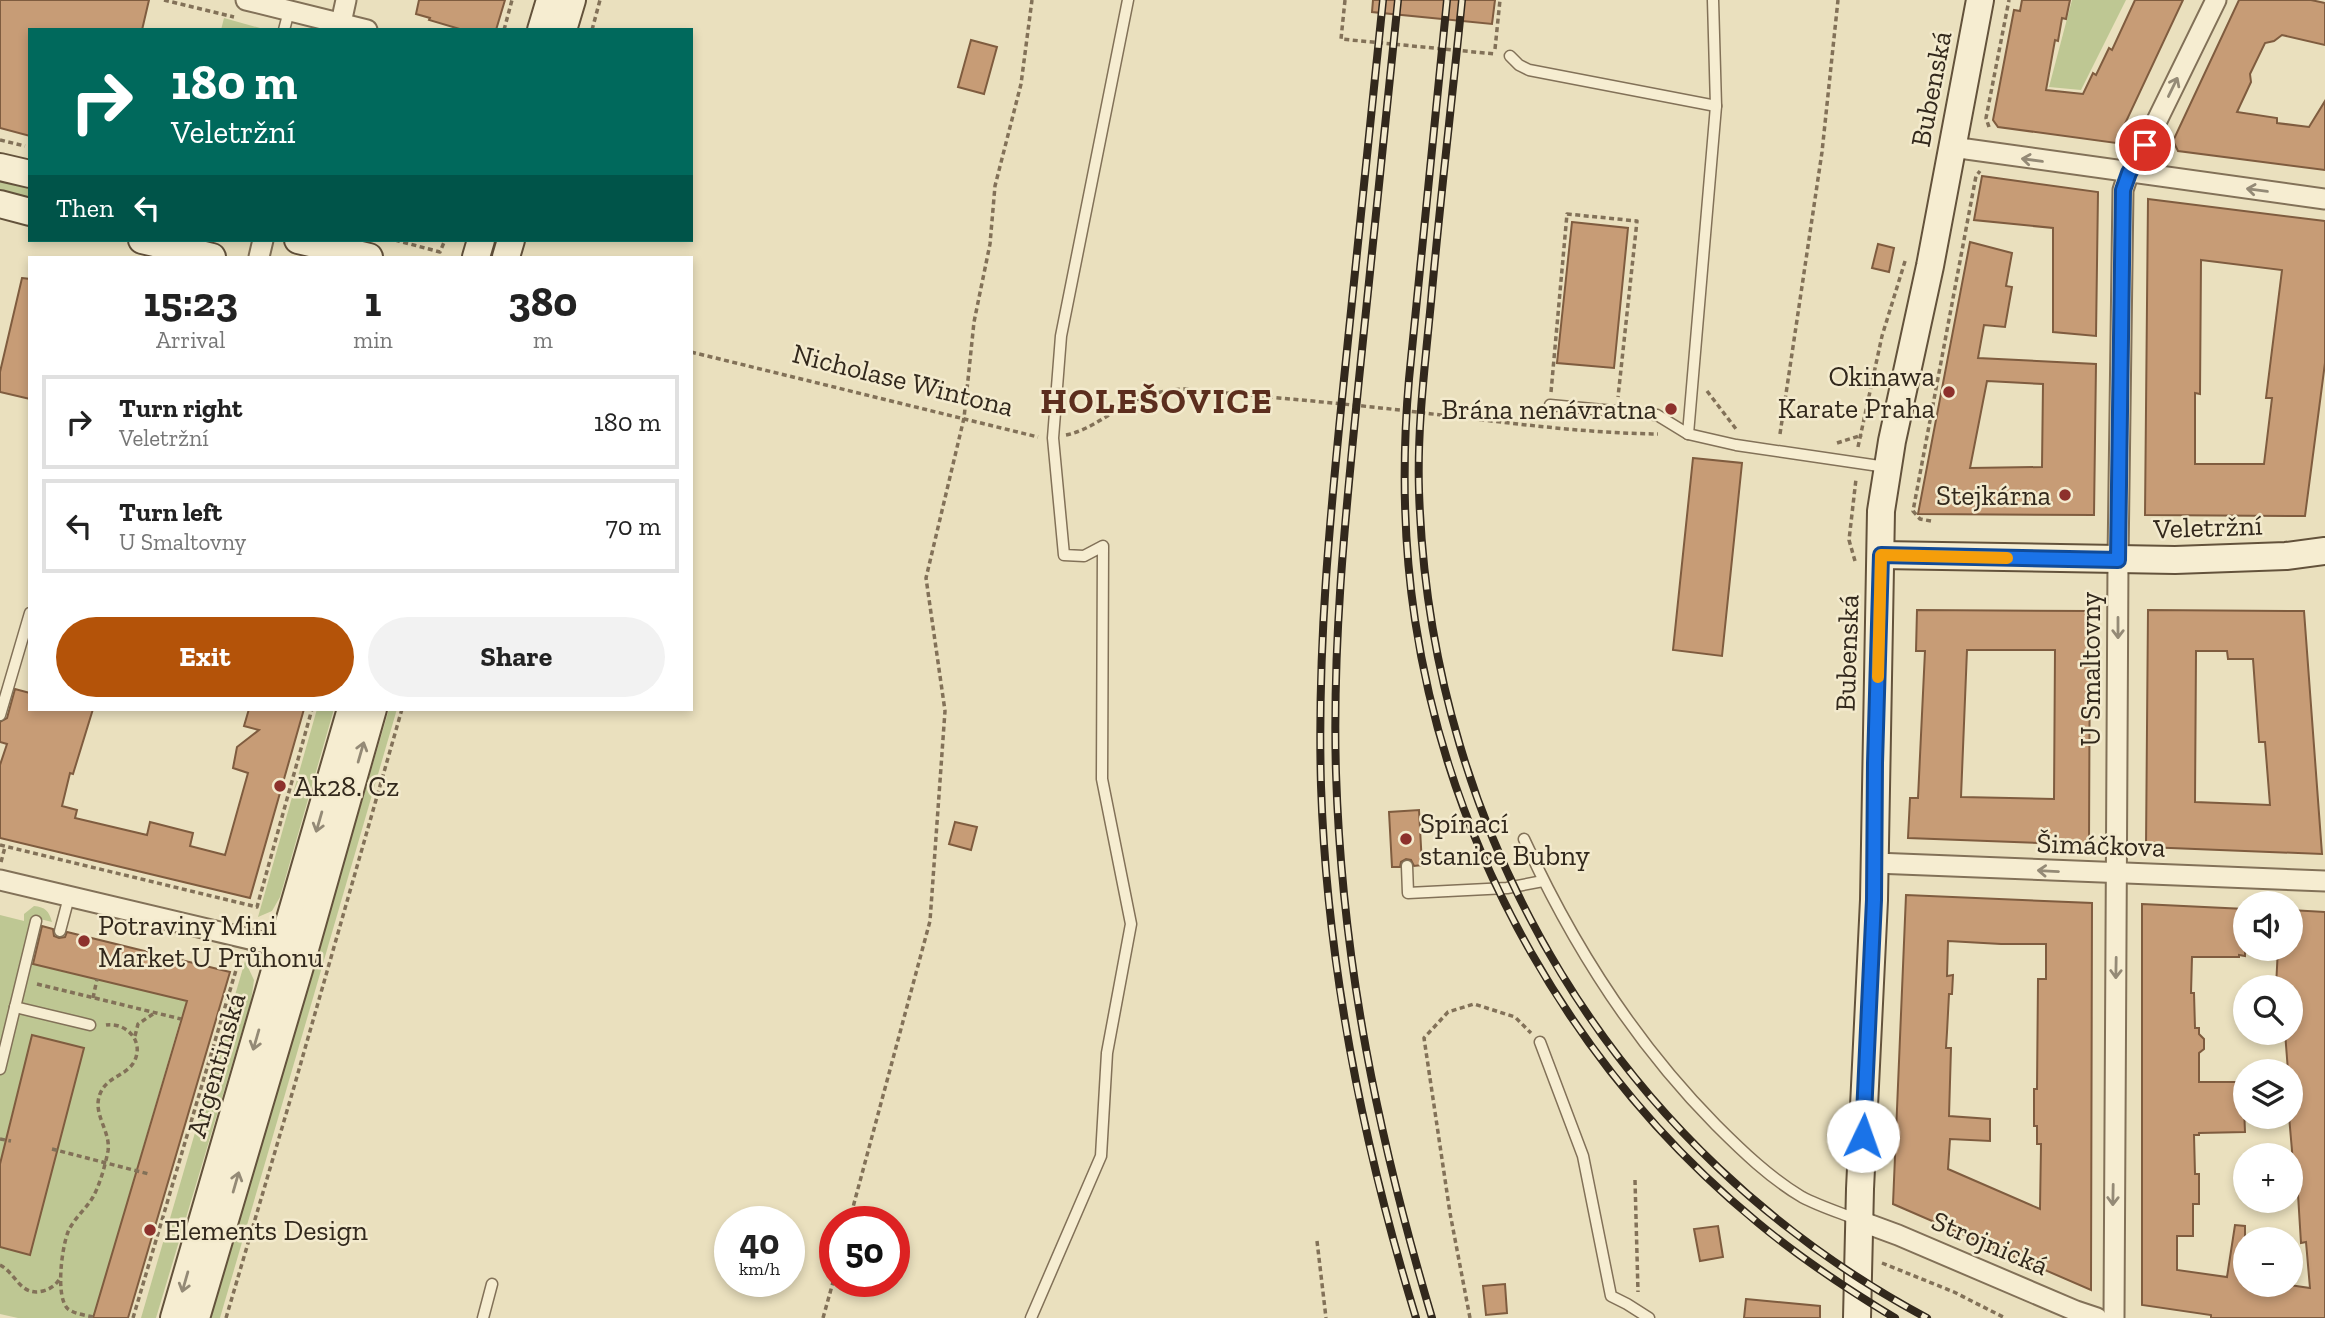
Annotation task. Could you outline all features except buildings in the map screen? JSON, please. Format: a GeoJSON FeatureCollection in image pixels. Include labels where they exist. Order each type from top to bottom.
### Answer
{"type":"FeatureCollection","features":[{"type":"Feature","properties":{"kind":"main road"},"geometry":{"type":"LineString","coordinates":[[542,28],[550,0]]}},
{"type":"Feature","properties":{"kind":"main road"},"geometry":{"type":"LineString","coordinates":[[564,28],[572,0]]}},
{"type":"Feature","properties":{"kind":"main road","name":"Bubenská"},"geometry":{"type":"LineString","coordinates":[[1857,1318],[1875,863],[1881,511],[1887,467],[1930,266],[1980,0]]}},
{"type":"Feature","properties":{"kind":"main road"},"geometry":{"type":"LineString","coordinates":[[0,167],[28,174]]}},
{"type":"Feature","properties":{"kind":"main road"},"geometry":{"type":"LineString","coordinates":[[0,204],[28,211]]}},
{"type":"Feature","properties":{"kind":"main road"},"geometry":{"type":"LineString","coordinates":[[150,242],[208,256]]}},
{"type":"Feature","properties":{"kind":"main road"},"geometry":{"type":"LineString","coordinates":[[306,242],[365,256]]}},
{"type":"Feature","properties":{"kind":"main road","name":"Veletržní"},"geometry":{"type":"LineString","coordinates":[[1881,555],[2118,560],[2235,559],[2325,551]]}},
{"type":"Feature","properties":{"kind":"main road","name":"Argentinská"},"geometry":{"type":"LineString","coordinates":[[174,1318],[350,711]]}},
{"type":"Feature","properties":{"kind":"main road","name":"Argentinská"},"geometry":{"type":"LineString","coordinates":[[196,1318],[372,711]]}},
{"type":"Feature","properties":{"kind":"street"},"geometry":{"type":"LineString","coordinates":[[341,23],[346,0]]}},
{"type":"Feature","properties":{"kind":"street","name":"U Smaltovny"},"geometry":{"type":"LineString","coordinates":[[2113,1318],[2123,190],[2216,0]]}},
{"type":"Feature","properties":{"kind":"street"},"geometry":{"type":"LineString","coordinates":[[245,10],[286,20],[341,23],[360,28]]}},
{"type":"Feature","properties":{"kind":"street"},"geometry":{"type":"LineString","coordinates":[[1952,148],[2325,199]]}},
{"type":"Feature","properties":{"kind":"street","name":"Šimáčkova"},"geometry":{"type":"LineString","coordinates":[[1875,863],[2325,881]]}},
{"type":"Feature","properties":{"kind":"street"},"geometry":{"type":"LineString","coordinates":[[0,880],[284,947]]}},
{"type":"Feature","properties":{"kind":"street","name":"Strojnická"},"geometry":{"type":"LineString","coordinates":[[1860,1221],[2097,1318]]}},
{"type":"Feature","properties":{"kind":"lane"},"geometry":{"type":"LineString","coordinates":[[1031,1318],[1101,1156],[1107,1053],[1131,924],[1102,779],[1102,547],[1084,556],[1064,555],[1052,438],[1061,335],[1128,0]]}},
{"type":"Feature","properties":{"kind":"lane"},"geometry":{"type":"LineString","coordinates":[[1688,434],[1716,106],[1713,0]]}},
{"type":"Feature","properties":{"kind":"lane"},"geometry":{"type":"LineString","coordinates":[[1510,56],[1519,65],[1529,69],[1716,106]]}},
{"type":"Feature","properties":{"kind":"lane"},"geometry":{"type":"LineString","coordinates":[[1550,405],[1657,415],[1688,434],[1736,446],[1887,467]]}},
{"type":"Feature","properties":{"kind":"lane"},"geometry":{"type":"LineString","coordinates":[[0,715],[28,620]]}},
{"type":"Feature","properties":{"kind":"lane"},"geometry":{"type":"LineString","coordinates":[[1524,839],[1543,881],[1586,959],[1616,1005],[1703,1112],[1748,1157],[1786,1186],[1820,1206],[1860,1221]]}},
{"type":"Feature","properties":{"kind":"lane"},"geometry":{"type":"LineString","coordinates":[[1407,866],[1408,893],[1507,888],[1543,881]]}},
{"type":"Feature","properties":{"kind":"lane"},"geometry":{"type":"LineString","coordinates":[[60,931],[69,897]]}},
{"type":"Feature","properties":{"kind":"lane"},"geometry":{"type":"LineString","coordinates":[[0,1069],[36,921]]}},
{"type":"Feature","properties":{"kind":"lane"},"geometry":{"type":"LineString","coordinates":[[15,1007],[90,1025]]}},
{"type":"Feature","properties":{"kind":"lane"},"geometry":{"type":"LineString","coordinates":[[1539,1042],[1583,1156],[1611,1296],[1649,1318]]}},
{"type":"Feature","properties":{"kind":"lane"},"geometry":{"type":"LineString","coordinates":[[483,1318],[492,1284]]}},
{"type":"Feature","properties":{"kind":"path"},"geometry":{"type":"LineString","coordinates":[[164,0],[245,10]]}},
{"type":"Feature","properties":{"kind":"path"},"geometry":{"type":"LineString","coordinates":[[505,28],[512,0]]}},
{"type":"Feature","properties":{"kind":"path"},"geometry":{"type":"LineString","coordinates":[[593,28],[600,0]]}},
{"type":"Feature","properties":{"kind":"path"},"geometry":{"type":"LineString","coordinates":[[853,1206],[930,920],[945,711],[926,578],[964,418],[974,323],[989,244],[995,186],[1021,84],[1032,0]]}},
{"type":"Feature","properties":{"kind":"path"},"geometry":{"type":"LineString","coordinates":[[1345,0],[1341,40],[1494,54],[1500,0]]}},
{"type":"Feature","properties":{"kind":"path"},"geometry":{"type":"LineString","coordinates":[[1780,434],[1822,152],[1838,0]]}},
{"type":"Feature","properties":{"kind":"path"},"geometry":{"type":"LineString","coordinates":[[1989,127],[1986,118],[2009,0]]}},
{"type":"Feature","properties":{"kind":"path"},"geometry":{"type":"LineString","coordinates":[[0,140],[28,147]]}},
{"type":"Feature","properties":{"kind":"path"},"geometry":{"type":"LineString","coordinates":[[1931,521],[1920,519],[1913,511],[1976,176],[1981,170]]}},
{"type":"Feature","properties":{"kind":"path"},"geometry":{"type":"LineString","coordinates":[[1550,405],[1567,214],[1637,221],[1617,411]]}},
{"type":"Feature","properties":{"kind":"path"},"geometry":{"type":"LineString","coordinates":[[402,242],[440,252],[444,242]]}},
{"type":"Feature","properties":{"kind":"path"},"geometry":{"type":"LineString","coordinates":[[1827,441],[1839,443],[1862,435],[1882,337],[1909,247]]}},
{"type":"Feature","properties":{"kind":"path","name":"Nicholase Wintona"},"geometry":{"type":"LineString","coordinates":[[693,352],[1037,437],[1052,438],[1079,432],[1134,401],[1162,391],[1185,389],[1621,434],[1688,434]]}},
{"type":"Feature","properties":{"kind":"path"},"geometry":{"type":"LineString","coordinates":[[1694,377],[1707,379],[1706,390],[1735,429],[1746,430]]}},
{"type":"Feature","properties":{"kind":"path"},"geometry":{"type":"LineString","coordinates":[[1769,433],[1792,436]]}},
{"type":"Feature","properties":{"kind":"path"},"geometry":{"type":"LineString","coordinates":[[0,867],[3,846],[257,907],[311,711]]}},
{"type":"Feature","properties":{"kind":"path"},"geometry":{"type":"LineString","coordinates":[[226,1318],[295,1087],[401,711]]}},
{"type":"Feature","properties":{"kind":"path"},"geometry":{"type":"LineString","coordinates":[[133,1318],[236,970]]}},
{"type":"Feature","properties":{"kind":"path"},"geometry":{"type":"LineString","coordinates":[[93,998],[97,979]]}},
{"type":"Feature","properties":{"kind":"path"},"geometry":{"type":"LineString","coordinates":[[21,980],[181,1019]]}},
{"type":"Feature","properties":{"kind":"path"},"geometry":{"type":"LineString","coordinates":[[1470,1318],[1450,1213],[1424,1038],[1448,1012],[1474,1004],[1515,1017],[1539,1042]]}},
{"type":"Feature","properties":{"kind":"path"},"geometry":{"type":"LineString","coordinates":[[134,1038],[138,1024],[155,1013]]}},
{"type":"Feature","properties":{"kind":"path"},"geometry":{"type":"LineString","coordinates":[[90,1025],[116,1024],[130,1031],[137,1046],[130,1067],[110,1080],[100,1094],[98,1109],[108,1145],[105,1162],[98,1187],[67,1235],[61,1297],[71,1311],[93,1318]]}},
{"type":"Feature","properties":{"kind":"path"},"geometry":{"type":"LineString","coordinates":[[0,1139],[11,1141]]}},
{"type":"Feature","properties":{"kind":"path"},"geometry":{"type":"LineString","coordinates":[[52,1149],[149,1174]]}},
{"type":"Feature","properties":{"kind":"path"},"geometry":{"type":"LineString","coordinates":[[1635,1180],[1638,1311]]}},
{"type":"Feature","properties":{"kind":"path"},"geometry":{"type":"LineString","coordinates":[[1317,1241],[1326,1318]]}},
{"type":"Feature","properties":{"kind":"path"},"geometry":{"type":"LineString","coordinates":[[1884,1264],[1954,1292],[2005,1318]]}},
{"type":"Feature","properties":{"kind":"path"},"geometry":{"type":"LineString","coordinates":[[0,1265],[10,1272],[20,1286],[32,1291],[50,1289],[62,1275]]}},
{"type":"Feature","properties":{"kind":"path"},"geometry":{"type":"LineString","coordinates":[[823,1318],[829,1297]]}},
{"type":"Feature","properties":{"kind":"green space"},"geometry":{"type":"Polygon","coordinates":[[[2072,0],[2126,0],[2081,90],[2049,87],[2072,0]]]}},
{"type":"Feature","properties":{"kind":"green space"},"geometry":{"type":"Polygon","coordinates":[[[224,18],[260,28],[222,28],[224,18]]]}},
{"type":"Feature","properties":{"kind":"green space"},"geometry":{"type":"Polygon","coordinates":[[[0,176],[28,183],[28,200],[0,193],[0,176]]]}},
{"type":"Feature","properties":{"kind":"green space"},"geometry":{"type":"Polygon","coordinates":[[[316,711],[333,711],[280,897],[272,911],[258,917],[316,711]]]}},
{"type":"Feature","properties":{"kind":"green space"},"geometry":{"type":"Polygon","coordinates":[[[388,711],[396,711],[220,1318],[211,1318],[388,711]]]}},
{"type":"Feature","properties":{"kind":"green space"},"geometry":{"type":"Polygon","coordinates":[[[34,906],[46,910],[52,922],[32,917],[23,960],[199,1004],[182,1014],[93,1318],[18,1318],[0,1314],[0,1247],[30,1254],[54,1163],[55,1137],[61,1138],[84,1048],[32,1035],[9,1125],[16,1127],[0,1164],[0,915],[24,921],[24,914],[34,906]]]}},
{"type":"Feature","properties":{"kind":"green space"},"geometry":{"type":"Polygon","coordinates":[[[245,961],[254,980],[251,1001],[156,1318],[141,1318],[245,961]]]}},
{"type":"Feature","properties":{"kind":"railway"},"geometry":{"type":"LineString","coordinates":[[1383,0],[1330,532],[1321,683],[1321,786],[1331,922],[1351,1055],[1380,1187],[1416,1318]]}},
{"type":"Feature","properties":{"kind":"railway"},"geometry":{"type":"LineString","coordinates":[[1398,0],[1345,526],[1336,674],[1336,773],[1346,913],[1366,1049],[1395,1183],[1432,1318]]}},
{"type":"Feature","properties":{"kind":"railway"},"geometry":{"type":"LineString","coordinates":[[1447,0],[1409,379],[1405,500],[1415,620],[1432,707],[1458,791],[1491,873],[1531,952],[1578,1027],[1632,1097],[1691,1163],[1757,1222],[1824,1273],[1895,1318]]}},
{"type":"Feature","properties":{"kind":"railway"},"geometry":{"type":"LineString","coordinates":[[1462,0],[1424,373],[1419,467],[1431,620],[1460,744],[1503,863],[1561,973],[1633,1076],[1719,1168],[1817,1249],[1927,1318]]}},
{"type":"Feature","properties":{"kind":"slow traffic"},"geometry":{"type":"LineString","coordinates":[[1878,677],[1881,555],[2007,558]]}},
{"type":"Feature","properties":{"kind":"place","name":"Okinawa Karate Praha"},"geometry":{"type":"Point","coordinates":[1949,392]}},
{"type":"Feature","properties":{"kind":"place","name":"Brána nenávratna"},"geometry":{"type":"Point","coordinates":[1671,409]}},
{"type":"Feature","properties":{"kind":"place","name":"Stejkárna"},"geometry":{"type":"Point","coordinates":[2065,495]}},
{"type":"Feature","properties":{"kind":"place","name":"Ak28. Cz"},"geometry":{"type":"Point","coordinates":[280,786]}},
{"type":"Feature","properties":{"kind":"place","name":"Spínací stanice Bubny"},"geometry":{"type":"Point","coordinates":[1406,839]}},
{"type":"Feature","properties":{"kind":"place","name":"Potraviny Mini Market U Průhonu"},"geometry":{"type":"Point","coordinates":[84,941]}},
{"type":"Feature","properties":{"kind":"place","name":"Elements Design"},"geometry":{"type":"Point","coordinates":[150,1230]}},
{"type":"Feature","properties":{"kind":"district","name":"HOLEŠOVICE"},"geometry":{"type":"Point","coordinates":[1157,401]}},
{"type":"Feature","properties":{"kind":"route"},"geometry":{"type":"LineString","coordinates":[[1863,1136],[1873,949],[1881,555],[2118,560],[2123,190],[2145,145]]}}]}
